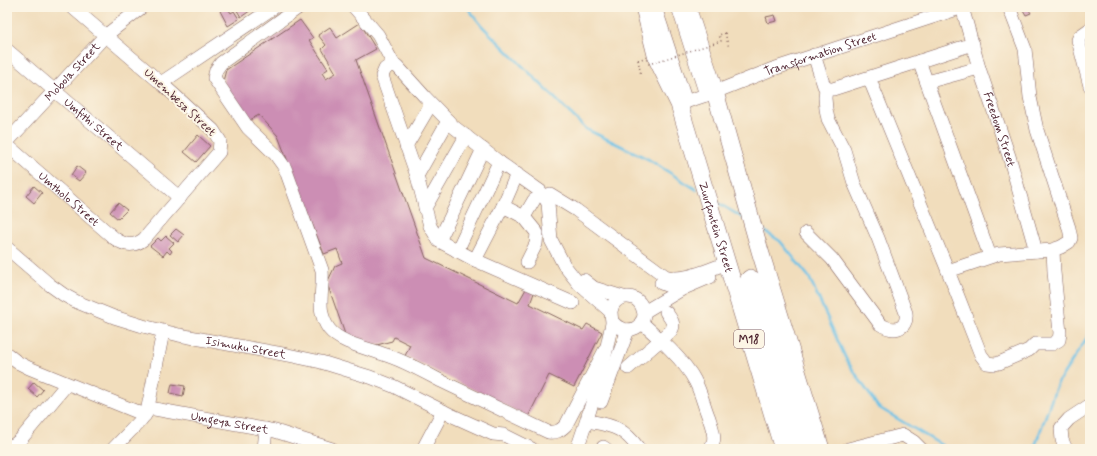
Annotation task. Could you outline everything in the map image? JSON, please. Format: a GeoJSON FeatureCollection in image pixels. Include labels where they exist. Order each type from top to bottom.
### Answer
{"type":"FeatureCollection","features":[{"type":"Feature","properties":{"kind":"main road","name":"Zuurfontein Street"},"geometry":{"type":"LineString","coordinates":[[644,7],[657,59],[682,103],[703,183],[783,449]]}},
{"type":"Feature","properties":{"kind":"main road"},"geometry":{"type":"LineString","coordinates":[[687,7],[711,93],[741,184],[821,449]]}},
{"type":"Feature","properties":{"kind":"street","name":"Umembesa Street"},"geometry":{"type":"LineString","coordinates":[[72,7],[161,83],[213,130],[220,141],[219,152],[216,156],[144,239],[135,244]]}},
{"type":"Feature","properties":{"kind":"street","name":"Mobola Street"},"geometry":{"type":"LineString","coordinates":[[7,144],[105,36],[142,7]]}},
{"type":"Feature","properties":{"kind":"street"},"geometry":{"type":"LineString","coordinates":[[161,83],[274,7]]}},
{"type":"Feature","properties":{"kind":"street"},"geometry":{"type":"LineString","coordinates":[[299,7],[221,63],[216,70],[214,78],[245,123],[275,154],[285,168],[322,270],[323,278],[320,308],[325,323],[330,330],[342,339],[388,355],[548,432],[555,433],[566,425],[606,348]]}},
{"type":"Feature","properties":{"kind":"street"},"geometry":{"type":"LineString","coordinates":[[354,7],[378,35],[394,65],[399,68],[448,121],[499,162],[529,182],[545,196],[548,204],[551,240],[564,265],[579,284],[611,316],[616,326],[622,330],[633,329],[642,312],[651,299],[656,296],[660,290],[661,283]]}},
{"type":"Feature","properties":{"kind":"street"},"geometry":{"type":"LineString","coordinates":[[655,7],[682,103]]}},
{"type":"Feature","properties":{"kind":"street"},"geometry":{"type":"LineString","coordinates":[[678,7],[711,93]]}},
{"type":"Feature","properties":{"kind":"street","name":"Transformation Street"},"geometry":{"type":"LineString","coordinates":[[682,103],[770,70],[962,7]]}},
{"type":"Feature","properties":{"kind":"street","name":"Freedom Street"},"geometry":{"type":"LineString","coordinates":[[962,7],[979,68],[1009,156],[1036,252]]}},
{"type":"Feature","properties":{"kind":"street"},"geometry":{"type":"LineString","coordinates":[[948,271],[990,256],[1007,253],[1053,250],[1067,244],[1071,238],[1037,130],[1030,97],[1025,48],[1009,7]]}},
{"type":"Feature","properties":{"kind":"street"},"geometry":{"type":"LineString","coordinates":[[1090,29],[1080,36],[1078,40],[1090,86]]}},
{"type":"Feature","properties":{"kind":"street"},"geometry":{"type":"LineString","coordinates":[[826,88],[833,88],[869,78],[973,44]]}},
{"type":"Feature","properties":{"kind":"street","name":"Umfithi Street"},"geometry":{"type":"LineString","coordinates":[[7,50],[180,198]]}},
{"type":"Feature","properties":{"kind":"street"},"geometry":{"type":"LineString","coordinates":[[806,233],[832,259],[880,324],[885,328],[891,329],[902,326],[906,322],[906,313],[878,238],[854,183],[844,150],[828,119],[825,98],[826,88],[822,82],[814,55]]}},
{"type":"Feature","properties":{"kind":"street"},"geometry":{"type":"LineString","coordinates":[[919,61],[990,256]]}},
{"type":"Feature","properties":{"kind":"street"},"geometry":{"type":"LineString","coordinates":[[394,65],[391,65],[385,69],[382,76],[416,176],[433,232],[439,241],[475,260],[573,303]]}},
{"type":"Feature","properties":{"kind":"street"},"geometry":{"type":"LineString","coordinates":[[927,82],[979,68]]}},
{"type":"Feature","properties":{"kind":"street"},"geometry":{"type":"LineString","coordinates":[[869,78],[981,355],[987,363],[995,364],[1029,350],[1035,344],[1052,344],[1058,340],[1060,333],[1053,250]]}},
{"type":"Feature","properties":{"kind":"street"},"geometry":{"type":"LineString","coordinates":[[406,146],[431,104]]}},
{"type":"Feature","properties":{"kind":"street"},"geometry":{"type":"LineString","coordinates":[[416,176],[448,121]]}},
{"type":"Feature","properties":{"kind":"street"},"geometry":{"type":"LineString","coordinates":[[425,208],[466,136]]}},
{"type":"Feature","properties":{"kind":"street","name":"Umtholo Street"},"geometry":{"type":"LineString","coordinates":[[7,144],[114,238],[124,244],[135,244]]}},
{"type":"Feature","properties":{"kind":"street"},"geometry":{"type":"LineString","coordinates":[[439,241],[483,149]]}},
{"type":"Feature","properties":{"kind":"street"},"geometry":{"type":"LineString","coordinates":[[457,251],[499,162]]}},
{"type":"Feature","properties":{"kind":"street"},"geometry":{"type":"LineString","coordinates":[[514,172],[516,170],[540,185],[550,194],[576,210],[665,276],[670,278],[684,277],[728,267]]}},
{"type":"Feature","properties":{"kind":"street"},"geometry":{"type":"LineString","coordinates":[[475,260],[503,206],[514,172]]}},
{"type":"Feature","properties":{"kind":"street"},"geometry":{"type":"LineString","coordinates":[[550,194],[556,210],[558,239],[568,264],[594,288],[623,297],[632,298],[661,340],[689,371],[696,382],[712,426],[714,444],[709,449]]}},
{"type":"Feature","properties":{"kind":"street"},"geometry":{"type":"LineString","coordinates":[[524,217],[534,200]]}},
{"type":"Feature","properties":{"kind":"street"},"geometry":{"type":"LineString","coordinates":[[503,206],[524,217],[538,234],[536,244],[527,262]]}},
{"type":"Feature","properties":{"kind":"street"},"geometry":{"type":"LineString","coordinates":[[556,210],[564,208],[570,211],[661,283],[671,287],[684,288]]}},
{"type":"Feature","properties":{"kind":"street","name":"Isimuku Street"},"geometry":{"type":"LineString","coordinates":[[7,248],[50,285],[77,302],[114,317],[163,332],[320,362],[382,381],[493,434],[510,446],[532,449]]}},
{"type":"Feature","properties":{"kind":"street"},"geometry":{"type":"LineString","coordinates":[[642,312],[684,288],[728,267]]}},
{"type":"Feature","properties":{"kind":"street"},"geometry":{"type":"LineString","coordinates":[[798,449],[747,290],[746,280],[750,276],[754,278],[756,283],[792,402],[809,449]]}},
{"type":"Feature","properties":{"kind":"street"},"geometry":{"type":"LineString","coordinates":[[582,448],[606,348],[611,316],[615,302],[623,297]]}},
{"type":"Feature","properties":{"kind":"street"},"geometry":{"type":"LineString","coordinates":[[628,368],[661,340],[673,327],[673,323],[666,312]]}},
{"type":"Feature","properties":{"kind":"street"},"geometry":{"type":"LineString","coordinates":[[582,448],[628,330]]}},
{"type":"Feature","properties":{"kind":"street"},"geometry":{"type":"LineString","coordinates":[[114,449],[147,412],[163,332]]}},
{"type":"Feature","properties":{"kind":"street","name":"Umgeya Street"},"geometry":{"type":"LineString","coordinates":[[7,354],[17,362],[67,384],[147,412],[266,429],[332,449]]}},
{"type":"Feature","properties":{"kind":"street"},"geometry":{"type":"LineString","coordinates":[[7,447],[15,444],[21,438],[67,384]]}},
{"type":"Feature","properties":{"kind":"street"},"geometry":{"type":"LineString","coordinates":[[1066,449],[1062,440],[1061,428],[1064,423],[1090,404]]}},
{"type":"Feature","properties":{"kind":"street"},"geometry":{"type":"LineString","coordinates":[[423,449],[443,411]]}},
{"type":"Feature","properties":{"kind":"street"},"geometry":{"type":"LineString","coordinates":[[593,422],[625,432],[640,449]]}},
{"type":"Feature","properties":{"kind":"street"},"geometry":{"type":"LineString","coordinates":[[264,449],[266,429]]}},
{"type":"Feature","properties":{"kind":"street"},"geometry":{"type":"LineString","coordinates":[[848,449],[865,447],[903,435],[914,442],[920,449]]}},
{"type":"Feature","properties":{"kind":"path"},"geometry":{"type":"LineString","coordinates":[[641,75],[638,60],[647,57],[649,64],[721,41],[719,35],[725,33],[729,48]]}},
{"type":"Feature","properties":{"kind":"building"},"geometry":{"type":"Polygon","coordinates":[[[226,7],[231,13],[234,11],[239,19],[228,26],[220,11],[226,7]]]}},
{"type":"Feature","properties":{"kind":"building"},"geometry":{"type":"Polygon","coordinates":[[[235,7],[253,7],[254,8],[241,17],[235,7]]]}},
{"type":"Feature","properties":{"kind":"building"},"geometry":{"type":"Polygon","coordinates":[[[1027,7],[1031,13],[1026,15],[1022,8],[1027,7]]]}},
{"type":"Feature","properties":{"kind":"building"},"geometry":{"type":"Polygon","coordinates":[[[775,15],[777,21],[768,23],[766,17],[775,15]]]}},
{"type":"Feature","properties":{"kind":"building"},"geometry":{"type":"Polygon","coordinates":[[[300,20],[313,38],[309,40],[328,69],[322,73],[326,79],[336,73],[322,49],[326,45],[318,35],[330,27],[337,38],[360,23],[376,49],[356,60],[426,258],[518,303],[526,289],[534,293],[530,304],[583,330],[587,324],[602,332],[574,387],[549,375],[528,417],[405,356],[410,345],[394,337],[392,341],[369,347],[346,337],[327,283],[335,266],[342,263],[337,249],[324,254],[278,136],[259,115],[248,121],[222,85],[226,70],[300,20]]]}},
{"type":"Feature","properties":{"kind":"building"},"geometry":{"type":"Polygon","coordinates":[[[198,135],[210,146],[196,162],[184,152],[198,135]]]}},
{"type":"Feature","properties":{"kind":"building"},"geometry":{"type":"Polygon","coordinates":[[[77,166],[86,173],[79,181],[71,175],[77,166]]]}},
{"type":"Feature","properties":{"kind":"building"},"geometry":{"type":"Polygon","coordinates":[[[34,186],[42,193],[34,203],[26,196],[34,186]]]}},
{"type":"Feature","properties":{"kind":"building"},"geometry":{"type":"Polygon","coordinates":[[[118,203],[127,210],[118,219],[110,212],[118,203]]]}},
{"type":"Feature","properties":{"kind":"building"},"geometry":{"type":"Polygon","coordinates":[[[176,229],[184,235],[178,242],[170,235],[176,229]]]}},
{"type":"Feature","properties":{"kind":"building"},"geometry":{"type":"Polygon","coordinates":[[[166,236],[174,243],[169,248],[172,251],[170,254],[167,251],[163,256],[150,246],[158,238],[161,241],[166,236]]]}},
{"type":"Feature","properties":{"kind":"building"},"geometry":{"type":"Polygon","coordinates":[[[34,382],[43,390],[37,397],[28,389],[34,382]]]}},
{"type":"Feature","properties":{"kind":"building"},"geometry":{"type":"Polygon","coordinates":[[[172,384],[185,386],[183,396],[170,393],[172,384]]]}},
{"type":"Feature","properties":{"kind":"waterway"},"geometry":{"type":"LineString","coordinates":[[467,7],[482,26],[586,129],[648,159],[697,190]]}},
{"type":"Feature","properties":{"kind":"waterway"},"geometry":{"type":"LineString","coordinates":[[715,201],[743,218]]}},
{"type":"Feature","properties":{"kind":"waterway"},"geometry":{"type":"LineString","coordinates":[[761,229],[780,241],[809,277],[847,361],[878,407],[948,449]]}},
{"type":"Feature","properties":{"kind":"waterway"},"geometry":{"type":"LineString","coordinates":[[1034,449],[1057,384],[1090,333]]}}]}
